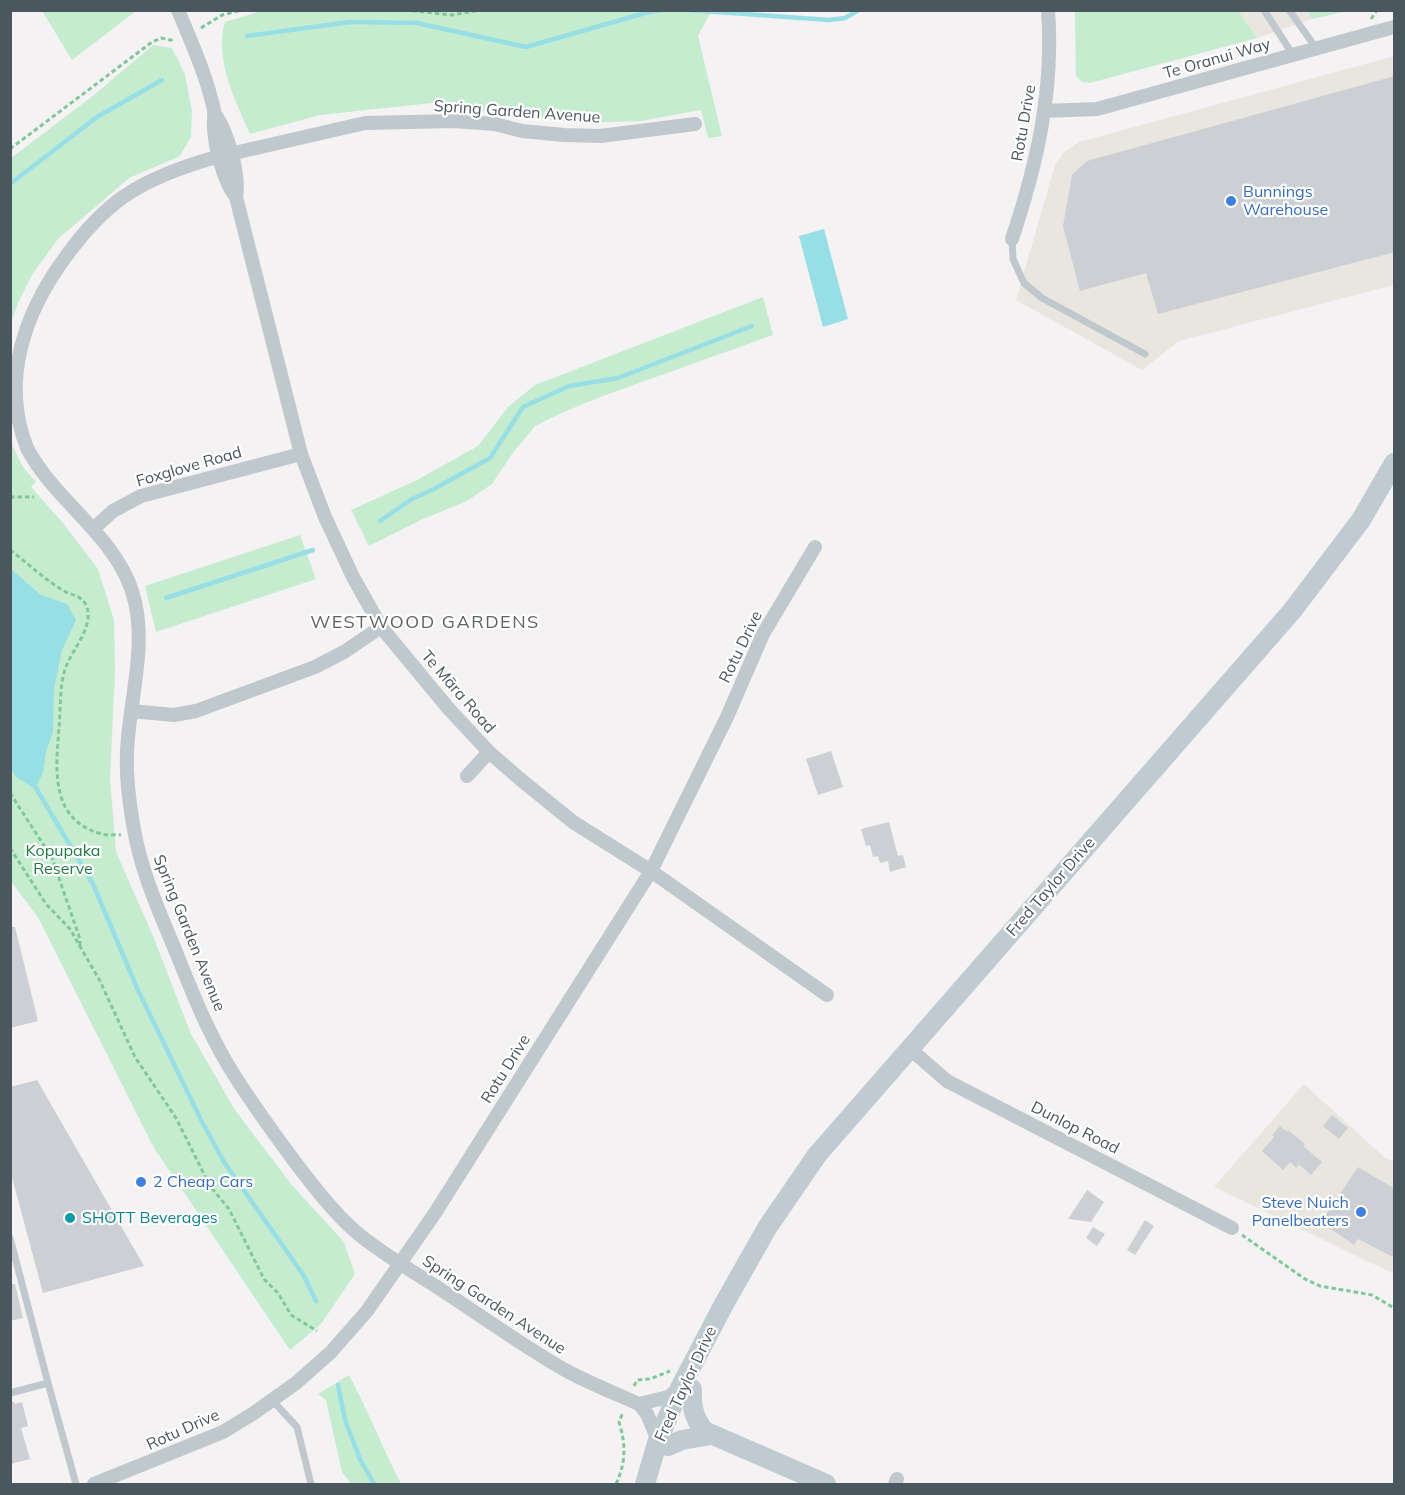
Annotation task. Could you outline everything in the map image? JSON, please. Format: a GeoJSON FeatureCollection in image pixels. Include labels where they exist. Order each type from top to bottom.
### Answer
{"type":"FeatureCollection","features":[{"type":"Feature","properties":{"kind":"main road","name":"Fred Taylor Drive"},"geometry":{"type":"LineString","coordinates":[[651,1485],[681,1383],[767,1228],[817,1155],[1292,611],[1361,520],[1395,463]]}},
{"type":"Feature","properties":{"kind":"main road"},"geometry":{"type":"LineString","coordinates":[[681,1383],[692,1403],[695,1417],[704,1431],[826,1485]]}},
{"type":"Feature","properties":{"kind":"main road"},"geometry":{"type":"LineString","coordinates":[[663,1443],[711,1435]]}},
{"type":"Feature","properties":{"kind":"main road","name":"Fred Taylor Drive"},"geometry":{"type":"LineString","coordinates":[[645,1485],[663,1443]]}},
{"type":"Feature","properties":{"kind":"street","name":"Rotu Drive"},"geometry":{"type":"LineString","coordinates":[[1012,239],[1029,186],[1046,111],[1049,67],[1048,10]]}},
{"type":"Feature","properties":{"kind":"street","name":"Te Māra Road"},"geometry":{"type":"LineString","coordinates":[[183,12],[203,68],[215,114],[214,129],[239,185],[236,197],[301,453],[325,517],[353,577],[381,627],[448,708],[489,752],[573,822],[651,871],[828,994]]}},
{"type":"Feature","properties":{"kind":"street","name":"Te Oranui Way"},"geometry":{"type":"LineString","coordinates":[[1046,111],[1097,109],[1395,27]]}},
{"type":"Feature","properties":{"kind":"street","name":"Spring Garden Avenue"},"geometry":{"type":"LineString","coordinates":[[639,1404],[565,1370],[400,1264],[355,1231],[308,1179],[227,1063],[157,908],[142,864],[129,797],[127,753],[138,627],[132,589],[120,565],[93,529],[47,477],[28,451],[15,422],[11,383],[20,338],[31,310],[45,286],[79,240],[96,219],[123,197],[173,171],[225,155],[365,123],[485,123],[522,131],[600,136],[696,124]]}},
{"type":"Feature","properties":{"kind":"street","name":"Foxglove Road"},"geometry":{"type":"LineString","coordinates":[[93,529],[113,511],[141,496],[301,453]]}},
{"type":"Feature","properties":{"kind":"street","name":"Rotu Drive"},"geometry":{"type":"LineString","coordinates":[[94,1485],[110,1482],[223,1432],[296,1383],[332,1352],[367,1311],[435,1213],[651,871],[727,717],[764,634],[815,547]]}},
{"type":"Feature","properties":{"kind":"street"},"geometry":{"type":"LineString","coordinates":[[131,711],[174,715],[196,711],[315,667],[345,652],[381,627]]}},
{"type":"Feature","properties":{"kind":"street"},"geometry":{"type":"LineString","coordinates":[[467,776],[489,752]]}},
{"type":"Feature","properties":{"kind":"street","name":"Dunlop Road"},"geometry":{"type":"LineString","coordinates":[[909,1048],[947,1081],[1232,1227]]}},
{"type":"Feature","properties":{"kind":"street"},"geometry":{"type":"LineString","coordinates":[[663,1443],[639,1404],[668,1397],[681,1383]]}},
{"type":"Feature","properties":{"kind":"lane"},"geometry":{"type":"LineString","coordinates":[[1264,10],[1293,55]]}},
{"type":"Feature","properties":{"kind":"lane"},"geometry":{"type":"LineString","coordinates":[[1288,10],[1316,48]]}},
{"type":"Feature","properties":{"kind":"lane"},"geometry":{"type":"LineString","coordinates":[[1012,239],[1013,259],[1024,283],[1042,298],[1145,354]]}},
{"type":"Feature","properties":{"kind":"lane"},"geometry":{"type":"LineString","coordinates":[[10,1238],[76,1485]]}},
{"type":"Feature","properties":{"kind":"lane"},"geometry":{"type":"LineString","coordinates":[[10,1393],[48,1383]]}},
{"type":"Feature","properties":{"kind":"lane"},"geometry":{"type":"LineString","coordinates":[[272,1400],[297,1427],[311,1485]]}},
{"type":"Feature","properties":{"kind":"path"},"geometry":{"type":"LineString","coordinates":[[207,26],[222,15],[242,10]]}},
{"type":"Feature","properties":{"kind":"path"},"geometry":{"type":"LineString","coordinates":[[405,10],[453,15],[480,10]]}},
{"type":"Feature","properties":{"kind":"path"},"geometry":{"type":"LineString","coordinates":[[10,149],[152,42],[161,38],[175,39]]}},
{"type":"Feature","properties":{"kind":"path"},"geometry":{"type":"LineString","coordinates":[[10,497],[34,497]]}},
{"type":"Feature","properties":{"kind":"path"},"geometry":{"type":"LineString","coordinates":[[10,550],[47,579],[68,593],[77,596],[87,610],[85,633],[69,660],[63,679],[56,775],[63,803],[70,815],[104,835],[122,835]]}},
{"type":"Feature","properties":{"kind":"path"},"geometry":{"type":"LineString","coordinates":[[10,794],[52,858],[80,939],[80,947]]}},
{"type":"Feature","properties":{"kind":"path"},"geometry":{"type":"LineString","coordinates":[[10,848],[46,904],[70,929],[100,981],[135,1057],[176,1118],[210,1186],[229,1209],[264,1279],[278,1293],[291,1316],[317,1330]]}},
{"type":"Feature","properties":{"kind":"path"},"geometry":{"type":"LineString","coordinates":[[1232,1227],[1305,1279],[1320,1286],[1372,1295],[1395,1308]]}},
{"type":"Feature","properties":{"kind":"path"},"geometry":{"type":"LineString","coordinates":[[637,1380],[650,1379],[681,1383]]}},
{"type":"Feature","properties":{"kind":"path"},"geometry":{"type":"LineString","coordinates":[[616,1485],[625,1454],[624,1437],[619,1422],[625,1408]]}},
{"type":"Feature","properties":{"kind":"shaded area"},"geometry":{"type":"Polygon","coordinates":[[[1239,11],[1307,11],[1312,19],[1257,38],[1239,11]]]}},
{"type":"Feature","properties":{"kind":"shaded area","name":"Bunnings Warehouse"},"geometry":{"type":"Polygon","coordinates":[[[1394,56],[1394,285],[1179,341],[1142,370],[1016,300],[1055,165],[1063,153],[1079,142],[1394,56]]]}},
{"type":"Feature","properties":{"kind":"shaded area"},"geometry":{"type":"Polygon","coordinates":[[[1304,1084],[1384,1157],[1394,1162],[1394,1274],[1214,1187],[1304,1084]]]}},
{"type":"Feature","properties":{"kind":"green space"},"geometry":{"type":"Polygon","coordinates":[[[42,11],[136,11],[72,60],[42,11]]]}},
{"type":"Feature","properties":{"kind":"green space"},"geometry":{"type":"Polygon","coordinates":[[[262,11],[711,11],[698,36],[722,136],[708,138],[701,110],[641,121],[579,123],[432,103],[320,115],[250,134],[224,65],[222,36],[225,22],[262,11]]]}},
{"type":"Feature","properties":{"kind":"green space"},"geometry":{"type":"Polygon","coordinates":[[[1075,11],[1239,11],[1257,38],[1090,83],[1082,82],[1076,76],[1075,11]]]}},
{"type":"Feature","properties":{"kind":"green space"},"geometry":{"type":"Polygon","coordinates":[[[1307,11],[1347,11],[1312,19],[1307,11]]]}},
{"type":"Feature","properties":{"kind":"green space"},"geometry":{"type":"Polygon","coordinates":[[[153,45],[172,48],[185,74],[192,112],[191,137],[180,156],[129,178],[58,239],[33,273],[11,323],[11,158],[94,95],[153,45]]]}},
{"type":"Feature","properties":{"kind":"green space"},"geometry":{"type":"Polygon","coordinates":[[[763,297],[773,335],[603,396],[535,426],[512,454],[492,484],[467,501],[423,519],[369,546],[351,510],[417,480],[478,446],[508,407],[535,385],[763,297]]]}},
{"type":"Feature","properties":{"kind":"green space","name":"Kopupaka Reserve"},"geometry":{"type":"Polygon","coordinates":[[[11,443],[23,467],[36,482],[31,487],[63,523],[98,569],[114,620],[115,673],[110,778],[116,852],[153,936],[191,1034],[235,1110],[291,1184],[344,1242],[355,1274],[321,1324],[290,1350],[154,1148],[39,919],[11,881],[11,443]]]}},
{"type":"Feature","properties":{"kind":"green space"},"geometry":{"type":"Polygon","coordinates":[[[300,535],[316,579],[156,632],[145,586],[300,535]]]}},
{"type":"Feature","properties":{"kind":"green space"},"geometry":{"type":"Polygon","coordinates":[[[349,1375],[401,1484],[351,1484],[342,1472],[326,1400],[318,1394],[349,1375]]]}},
{"type":"Feature","properties":{"kind":"water"},"geometry":{"type":"Polygon","coordinates":[[[824,229],[848,319],[823,327],[799,236],[824,229]]]}},
{"type":"Feature","properties":{"kind":"water"},"geometry":{"type":"Polygon","coordinates":[[[10,568],[41,595],[67,604],[76,620],[62,650],[54,689],[53,732],[46,752],[43,773],[35,789],[16,777],[11,768],[10,568]]]}},
{"type":"Feature","properties":{"kind":"building","name":"Bunnings Warehouse"},"geometry":{"type":"Polygon","coordinates":[[[1395,76],[1395,252],[1158,314],[1146,273],[1080,291],[1063,226],[1072,175],[1087,161],[1395,76]]]}},
{"type":"Feature","properties":{"kind":"building"},"geometry":{"type":"Polygon","coordinates":[[[831,751],[843,787],[818,795],[806,759],[831,751]]]}},
{"type":"Feature","properties":{"kind":"building"},"geometry":{"type":"Polygon","coordinates":[[[889,822],[898,856],[903,855],[906,867],[890,872],[888,861],[880,863],[878,856],[873,857],[870,845],[866,846],[861,829],[889,822]]]}},
{"type":"Feature","properties":{"kind":"building"},"geometry":{"type":"Polygon","coordinates":[[[10,927],[15,927],[38,1021],[10,1028],[10,927]]]}},
{"type":"Feature","properties":{"kind":"building","name":"SHOTT Beverages"},"geometry":{"type":"Polygon","coordinates":[[[37,1080],[144,1266],[43,1293],[10,1170],[10,1087],[37,1080]]]}},
{"type":"Feature","properties":{"kind":"building"},"geometry":{"type":"Polygon","coordinates":[[[1332,1115],[1348,1128],[1339,1139],[1323,1126],[1332,1115]]]}},
{"type":"Feature","properties":{"kind":"building"},"geometry":{"type":"Polygon","coordinates":[[[1280,1126],[1305,1144],[1303,1146],[1322,1162],[1311,1175],[1299,1164],[1297,1168],[1290,1162],[1283,1170],[1262,1151],[1280,1126]]]}},
{"type":"Feature","properties":{"kind":"building","name":"Steve Nuich Panelbeaters"},"geometry":{"type":"Polygon","coordinates":[[[1358,1167],[1395,1189],[1395,1258],[1358,1239],[1354,1245],[1321,1222],[1358,1167]]]}},
{"type":"Feature","properties":{"kind":"building"},"geometry":{"type":"Polygon","coordinates":[[[1087,1190],[1104,1202],[1091,1222],[1068,1219],[1087,1190]]]}},
{"type":"Feature","properties":{"kind":"building"},"geometry":{"type":"Polygon","coordinates":[[[1145,1220],[1154,1226],[1135,1255],[1127,1250],[1145,1220]]]}},
{"type":"Feature","properties":{"kind":"building"},"geometry":{"type":"Polygon","coordinates":[[[1093,1227],[1105,1234],[1097,1246],[1086,1238],[1093,1227]]]}},
{"type":"Feature","properties":{"kind":"building"},"geometry":{"type":"Polygon","coordinates":[[[10,1284],[15,1284],[23,1318],[10,1321],[10,1284]]]}},
{"type":"Feature","properties":{"kind":"building"},"geometry":{"type":"Polygon","coordinates":[[[10,1402],[15,1404],[22,1402],[28,1426],[21,1428],[30,1459],[10,1464],[10,1402]]]}},
{"type":"Feature","properties":{"kind":"waterway"},"geometry":{"type":"LineString","coordinates":[[247,36],[350,22],[417,23],[526,47],[662,10]]}},
{"type":"Feature","properties":{"kind":"waterway"},"geometry":{"type":"LineString","coordinates":[[689,10],[829,20],[845,18],[859,10]]}},
{"type":"Feature","properties":{"kind":"waterway"},"geometry":{"type":"LineString","coordinates":[[10,184],[97,117],[162,80]]}},
{"type":"Feature","properties":{"kind":"waterway"},"geometry":{"type":"LineString","coordinates":[[380,521],[412,499],[490,458],[523,407],[569,386],[618,378],[752,326]]}},
{"type":"Feature","properties":{"kind":"waterway"},"geometry":{"type":"LineString","coordinates":[[166,598],[313,550]]}},
{"type":"Feature","properties":{"kind":"waterway"},"geometry":{"type":"LineString","coordinates":[[33,783],[93,884],[137,988],[202,1122],[224,1162],[304,1276],[316,1301]]}},
{"type":"Feature","properties":{"kind":"waterway"},"geometry":{"type":"LineString","coordinates":[[338,1385],[345,1420],[360,1459],[374,1484]]}},
{"type":"Feature","properties":{"kind":"place","name":"Bunnings Warehouse"},"geometry":{"type":"Point","coordinates":[1231,201]}},
{"type":"Feature","properties":{"kind":"place","name":"2 Cheap Cars"},"geometry":{"type":"Point","coordinates":[141,1182]}},
{"type":"Feature","properties":{"kind":"place","name":"Steve Nuich Panelbeaters"},"geometry":{"type":"Point","coordinates":[1361,1212]}},
{"type":"Feature","properties":{"kind":"place","name":"SHOTT Beverages"},"geometry":{"type":"Point","coordinates":[70,1218]}},
{"type":"Feature","properties":{"kind":"district","name":"WESTWOOD GARDENS"},"geometry":{"type":"Point","coordinates":[425,623]}}]}
